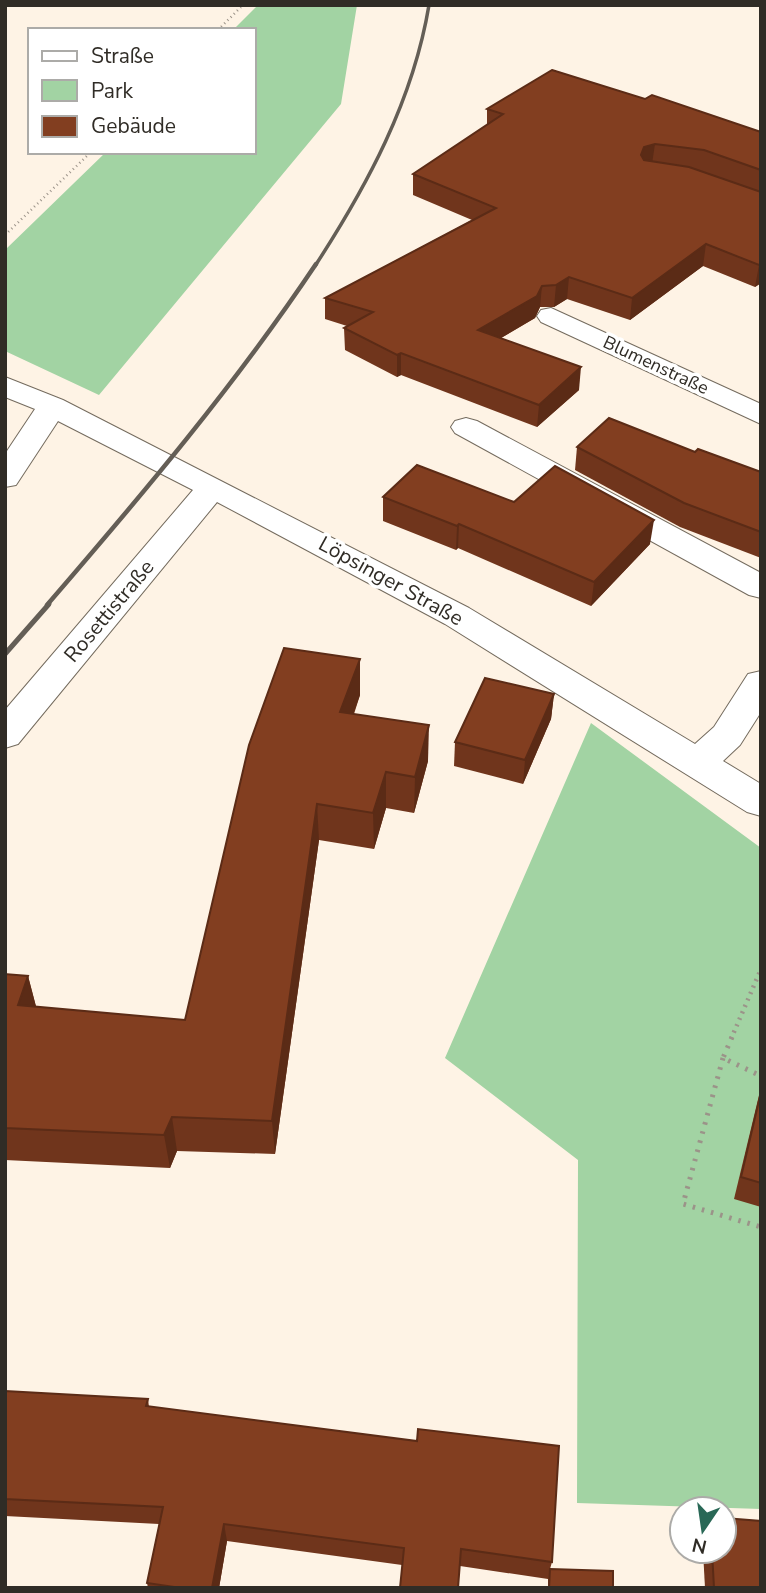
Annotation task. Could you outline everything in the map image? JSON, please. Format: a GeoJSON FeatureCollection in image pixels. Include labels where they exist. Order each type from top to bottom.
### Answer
{"type":"FeatureCollection","features":[{"type":"Feature","properties":{"kind":"street","name":"Blumenstraße"},"geometry":{"type":"LineString","coordinates":[[551,316],[761,415]]}},
{"type":"Feature","properties":{"kind":"street","name":"Löpsinger Straße"},"geometry":{"type":"LineString","coordinates":[[5,386],[51,406],[457,616],[761,802]]}},
{"type":"Feature","properties":{"kind":"street"},"geometry":{"type":"LineString","coordinates":[[5,478],[51,406]]}},
{"type":"Feature","properties":{"kind":"street"},"geometry":{"type":"LineString","coordinates":[[466,427],[761,587]]}},
{"type":"Feature","properties":{"kind":"street","name":"Rosettistraße"},"geometry":{"type":"LineString","coordinates":[[5,735],[212,488]]}},
{"type":"Feature","properties":{"kind":"street"},"geometry":{"type":"LineString","coordinates":[[698,762],[727,736],[761,683]]}},
{"type":"Feature","properties":{"kind":"path"},"geometry":{"type":"LineString","coordinates":[[220,28],[243,5]]}},
{"type":"Feature","properties":{"kind":"path"},"geometry":{"type":"LineString","coordinates":[[5,235],[89,154]]}},
{"type":"Feature","properties":{"kind":"path"},"geometry":{"type":"LineString","coordinates":[[761,969],[723,1058],[682,1205],[761,1227]]}},
{"type":"Feature","properties":{"kind":"path"},"geometry":{"type":"LineString","coordinates":[[723,1058],[761,1076]]}},
{"type":"Feature","properties":{"kind":"green space"},"geometry":{"type":"Polygon","coordinates":[[[258,5],[357,5],[341,104],[99,395],[5,351],[5,250],[104,154],[256,154],[256,28],[235,28],[258,5]]]}},
{"type":"Feature","properties":{"kind":"green space"},"geometry":{"type":"Polygon","coordinates":[[[591,723],[761,848],[761,1509],[738,1508],[738,1495],[668,1495],[668,1506],[577,1503],[578,1160],[445,1058],[591,723]]]}},
{"type":"Feature","properties":{"kind":"building"},"geometry":{"type":"Polygon","coordinates":[[[552,70],[645,99],[652,95],[761,132],[761,170],[704,150],[655,144],[644,147],[641,155],[644,160],[689,167],[761,192],[761,264],[706,244],[632,298],[569,277],[556,285],[542,286],[537,296],[478,330],[581,367],[539,405],[401,353],[397,355],[344,328],[373,312],[325,298],[496,208],[413,174],[503,114],[487,109],[552,70]]]}},
{"type":"Feature","properties":{"kind":"building"},"geometry":{"type":"Polygon","coordinates":[[[609,418],[695,452],[698,449],[761,472],[761,532],[684,503],[577,447],[609,418]]]}},
{"type":"Feature","properties":{"kind":"building"},"geometry":{"type":"Polygon","coordinates":[[[417,465],[514,502],[555,466],[654,520],[594,582],[459,524],[457,526],[383,497],[417,465]]]}},
{"type":"Feature","properties":{"kind":"building"},"geometry":{"type":"Polygon","coordinates":[[[284,648],[360,659],[340,712],[429,725],[415,777],[386,772],[373,813],[317,804],[272,1121],[172,1117],[164,1135],[5,1128],[5,974],[28,976],[18,1005],[185,1020],[249,745],[284,648]]]}},
{"type":"Feature","properties":{"kind":"building"},"geometry":{"type":"Polygon","coordinates":[[[485,678],[554,694],[525,760],[455,742],[485,678]]]}},
{"type":"Feature","properties":{"kind":"building"},"geometry":{"type":"Polygon","coordinates":[[[761,1092],[761,1183],[741,1177],[761,1092]]]}},
{"type":"Feature","properties":{"kind":"building"},"geometry":{"type":"Polygon","coordinates":[[[5,1391],[148,1399],[146,1406],[417,1441],[418,1429],[559,1446],[552,1562],[461,1549],[458,1588],[400,1588],[404,1548],[224,1524],[212,1588],[181,1588],[147,1583],[163,1507],[5,1499],[5,1391]]]}},
{"type":"Feature","properties":{"kind":"building"},"geometry":{"type":"Polygon","coordinates":[[[738,1519],[761,1521],[761,1588],[714,1588],[713,1565],[738,1565],[738,1519]]]}},
{"type":"Feature","properties":{"kind":"building"},"geometry":{"type":"Polygon","coordinates":[[[550,1569],[613,1571],[613,1588],[549,1588],[550,1569]]]}},
{"type":"Feature","properties":{"kind":"railway"},"geometry":{"type":"LineString","coordinates":[[315,266],[386,142],[412,75],[429,5]]}},
{"type":"Feature","properties":{"kind":"railway"},"geometry":{"type":"LineString","coordinates":[[47,605],[153,481],[253,353],[316,264]]}},
{"type":"Feature","properties":{"kind":"railway"},"geometry":{"type":"LineString","coordinates":[[5,654],[49,604]]}}]}
